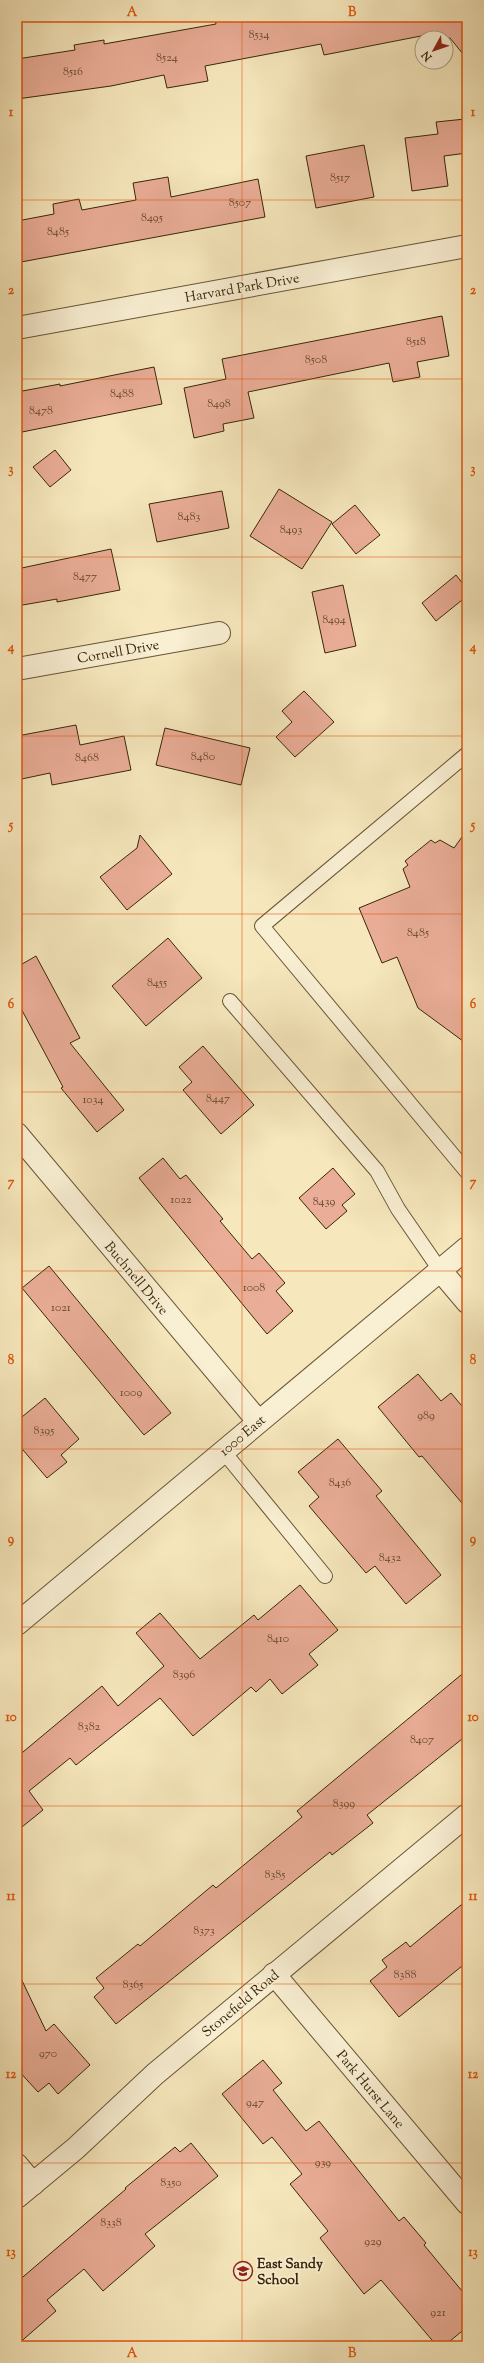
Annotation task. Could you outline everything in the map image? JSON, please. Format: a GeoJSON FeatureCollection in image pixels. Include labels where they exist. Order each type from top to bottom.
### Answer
{"type":"FeatureCollection","features":[{"type":"Feature","properties":{"kind":"street","name":"Harvard Park Drive"},"geometry":{"type":"LineString","coordinates":[[17,328],[467,246]]}},
{"type":"Feature","properties":{"kind":"street","name":"Cornell Drive"},"geometry":{"type":"LineString","coordinates":[[17,669],[219,634]]}},
{"type":"Feature","properties":{"kind":"street","name":"Buchnell Drive"},"geometry":{"type":"LineString","coordinates":[[17,1134],[258,1422]]}},
{"type":"Feature","properties":{"kind":"street","name":"1000 East"},"geometry":{"type":"LineString","coordinates":[[17,1624],[467,1248]]}},
{"type":"Feature","properties":{"kind":"street"},"geometry":{"type":"LineString","coordinates":[[440,1270],[467,1302]]}},
{"type":"Feature","properties":{"kind":"street","name":"Stonefield Road"},"geometry":{"type":"LineString","coordinates":[[25,2190],[76,2148],[155,2074],[467,1815]]}},
{"type":"Feature","properties":{"kind":"street","name":"Park Hurst Lane"},"geometry":{"type":"LineString","coordinates":[[274,1974],[467,2203]]}},
{"type":"Feature","properties":{"kind":"street"},"geometry":{"type":"LineString","coordinates":[[17,2165],[25,2190]]}},
{"type":"Feature","properties":{"kind":"lane"},"geometry":{"type":"LineString","coordinates":[[467,754],[262,926],[467,1172]]}},
{"type":"Feature","properties":{"kind":"lane"},"geometry":{"type":"LineString","coordinates":[[230,1001],[377,1171],[398,1209],[440,1270]]}},
{"type":"Feature","properties":{"kind":"lane"},"geometry":{"type":"LineString","coordinates":[[223,1451],[325,1576]]}},
{"type":"Feature","properties":{"kind":"building"},"geometry":{"type":"Polygon","coordinates":[[[231,17],[467,17],[467,59],[454,43],[454,30],[414,30],[414,37],[324,55],[321,44],[205,66],[208,81],[167,88],[164,75],[111,86],[17,99],[17,59],[75,50],[74,45],[104,40],[104,44],[216,24],[215,20],[231,17]]]}},
{"type":"Feature","properties":{"kind":"building"},"geometry":{"type":"Polygon","coordinates":[[[465,119],[467,153],[444,156],[448,186],[412,191],[405,138],[438,134],[436,122],[465,119]]]}},
{"type":"Feature","properties":{"kind":"building"},"geometry":{"type":"Polygon","coordinates":[[[364,145],[374,197],[316,208],[306,156],[364,145]]]}},
{"type":"Feature","properties":{"kind":"building"},"geometry":{"type":"Polygon","coordinates":[[[168,177],[171,197],[258,179],[265,217],[21,262],[17,241],[17,221],[54,214],[53,204],[79,199],[82,210],[136,200],[133,183],[168,177]]]}},
{"type":"Feature","properties":{"kind":"building"},"geometry":{"type":"Polygon","coordinates":[[[442,316],[449,356],[417,362],[420,377],[393,382],[389,363],[248,392],[254,418],[223,424],[224,431],[194,438],[184,388],[226,379],[222,359],[442,316]]]}},
{"type":"Feature","properties":{"kind":"building"},"geometry":{"type":"Polygon","coordinates":[[[154,367],[162,404],[17,433],[17,392],[60,384],[60,386],[154,367]]]}},
{"type":"Feature","properties":{"kind":"building"},"geometry":{"type":"Polygon","coordinates":[[[55,450],[71,470],[50,487],[33,467],[55,450]]]}},
{"type":"Feature","properties":{"kind":"building"},"geometry":{"type":"Polygon","coordinates":[[[279,489],[332,522],[302,569],[250,536],[279,489]]]}},
{"type":"Feature","properties":{"kind":"building"},"geometry":{"type":"Polygon","coordinates":[[[222,491],[229,528],[157,542],[149,504],[222,491]]]}},
{"type":"Feature","properties":{"kind":"building"},"geometry":{"type":"Polygon","coordinates":[[[355,505],[380,535],[356,554],[332,524],[355,505]]]}},
{"type":"Feature","properties":{"kind":"building"},"geometry":{"type":"Polygon","coordinates":[[[111,549],[120,590],[57,602],[57,599],[17,606],[17,569],[111,549]]]}},
{"type":"Feature","properties":{"kind":"building"},"geometry":{"type":"Polygon","coordinates":[[[456,575],[467,589],[467,596],[436,621],[422,603],[456,575]]]}},
{"type":"Feature","properties":{"kind":"building"},"geometry":{"type":"Polygon","coordinates":[[[343,585],[356,646],[325,653],[312,592],[343,585]]]}},
{"type":"Feature","properties":{"kind":"building"},"geometry":{"type":"Polygon","coordinates":[[[304,691],[334,722],[295,757],[276,737],[292,722],[282,711],[304,691]]]}},
{"type":"Feature","properties":{"kind":"building"},"geometry":{"type":"Polygon","coordinates":[[[76,725],[80,745],[124,736],[131,770],[52,785],[50,773],[17,780],[17,736],[76,725]]]}},
{"type":"Feature","properties":{"kind":"building"},"geometry":{"type":"Polygon","coordinates":[[[165,728],[250,748],[241,785],[156,765],[165,728]]]}},
{"type":"Feature","properties":{"kind":"building"},"geometry":{"type":"Polygon","coordinates":[[[467,830],[467,1044],[418,1008],[397,957],[382,963],[359,908],[410,887],[403,869],[408,865],[405,861],[431,840],[435,843],[440,840],[454,848],[467,830]]]}},
{"type":"Feature","properties":{"kind":"building"},"geometry":{"type":"Polygon","coordinates":[[[140,835],[172,874],[127,910],[100,877],[137,848],[140,835]]]}},
{"type":"Feature","properties":{"kind":"building"},"geometry":{"type":"Polygon","coordinates":[[[168,938],[202,978],[146,1026],[112,986],[168,938]]]}},
{"type":"Feature","properties":{"kind":"building"},"geometry":{"type":"Polygon","coordinates":[[[36,956],[80,1038],[70,1043],[124,1110],[97,1132],[61,1088],[63,1087],[17,1001],[17,967],[36,956]]]}},
{"type":"Feature","properties":{"kind":"building"},"geometry":{"type":"Polygon","coordinates":[[[203,1046],[254,1105],[221,1134],[183,1090],[192,1082],[179,1067],[203,1046]]]}},
{"type":"Feature","properties":{"kind":"building"},"geometry":{"type":"Polygon","coordinates":[[[163,1158],[180,1179],[186,1175],[223,1219],[220,1221],[252,1259],[259,1253],[285,1283],[276,1291],[293,1311],[267,1334],[139,1178],[163,1158]]]}},
{"type":"Feature","properties":{"kind":"building"},"geometry":{"type":"Polygon","coordinates":[[[333,1168],[355,1194],[342,1205],[347,1211],[326,1229],[299,1198],[333,1168]]]}},
{"type":"Feature","properties":{"kind":"building"},"geometry":{"type":"Polygon","coordinates":[[[49,1266],[171,1413],[144,1435],[22,1288],[49,1266]]]}},
{"type":"Feature","properties":{"kind":"building"},"geometry":{"type":"Polygon","coordinates":[[[418,1374],[441,1401],[451,1393],[467,1412],[467,1509],[422,1456],[419,1457],[378,1407],[418,1374]]]}},
{"type":"Feature","properties":{"kind":"building"},"geometry":{"type":"Polygon","coordinates":[[[45,1398],[79,1439],[61,1455],[67,1462],[47,1478],[17,1443],[17,1421],[45,1398]]]}},
{"type":"Feature","properties":{"kind":"building"},"geometry":{"type":"Polygon","coordinates":[[[338,1439],[382,1491],[376,1496],[441,1575],[406,1604],[375,1566],[366,1573],[309,1506],[319,1497],[298,1472],[338,1439]]]}},
{"type":"Feature","properties":{"kind":"building"},"geometry":{"type":"Polygon","coordinates":[[[300,1585],[338,1630],[309,1654],[318,1665],[282,1694],[270,1679],[256,1692],[251,1687],[193,1736],[160,1698],[76,1765],[70,1758],[29,1791],[43,1810],[17,1831],[17,1757],[102,1686],[118,1706],[164,1666],[136,1633],[160,1613],[200,1659],[254,1615],[258,1620],[300,1585]]]}},
{"type":"Feature","properties":{"kind":"building"},"geometry":{"type":"Polygon","coordinates":[[[467,1670],[467,1735],[367,1815],[373,1823],[332,1855],[330,1852],[116,2024],[94,1997],[104,1988],[96,1978],[138,1944],[140,1946],[213,1885],[216,1888],[302,1817],[297,1811],[467,1670]]]}},
{"type":"Feature","properties":{"kind":"building"},"geometry":{"type":"Polygon","coordinates":[[[467,1900],[467,1962],[399,2017],[370,1981],[387,1967],[382,1960],[406,1942],[410,1947],[467,1900]]]}},
{"type":"Feature","properties":{"kind":"building"},"geometry":{"type":"Polygon","coordinates":[[[17,1970],[46,2031],[54,2024],[90,2065],[58,2094],[49,2083],[38,2092],[17,2069],[17,1970]]]}},
{"type":"Feature","properties":{"kind":"building"},"geometry":{"type":"Polygon","coordinates":[[[263,2060],[282,2083],[273,2090],[306,2131],[319,2121],[399,2221],[404,2217],[426,2243],[424,2245],[467,2297],[467,2327],[444,2346],[437,2346],[381,2280],[364,2294],[320,2238],[328,2231],[290,2184],[302,2174],[272,2137],[263,2144],[222,2094],[263,2060]]]}},
{"type":"Feature","properties":{"kind":"building"},"geometry":{"type":"Polygon","coordinates":[[[191,2143],[218,2176],[145,2234],[155,2246],[103,2291],[84,2269],[47,2300],[56,2311],[17,2345],[17,2282],[126,2189],[125,2188],[175,2147],[180,2152],[191,2143]]]}},
{"type":"Feature","properties":{"kind":"place","name":"East Sandy School"},"geometry":{"type":"Point","coordinates":[243,2271]}}]}
